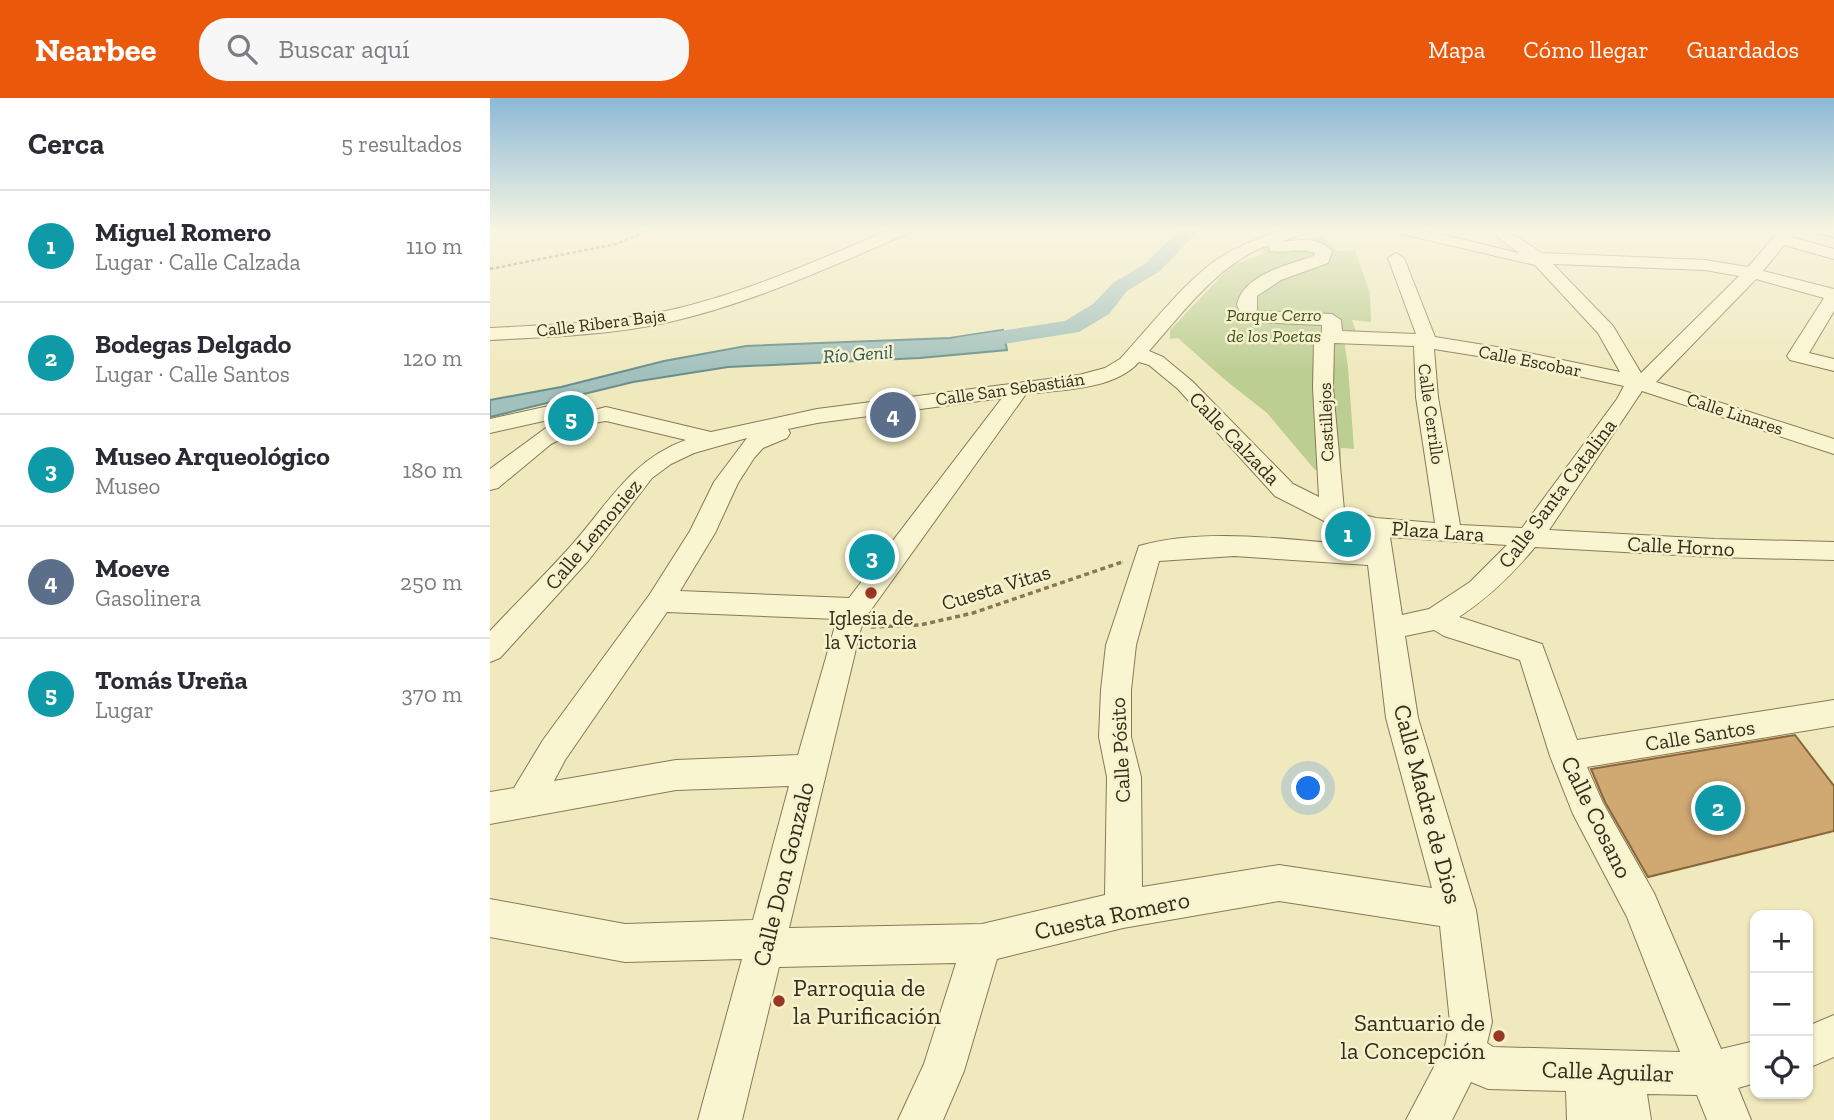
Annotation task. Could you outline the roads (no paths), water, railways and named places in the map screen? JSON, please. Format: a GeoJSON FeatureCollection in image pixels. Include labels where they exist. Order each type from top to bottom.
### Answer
{"type":"FeatureCollection","features":[{"type":"Feature","properties":{"kind":"street","name":"Calle Ribera Baja"},"geometry":{"type":"LineString","coordinates":[[490,334],[595,327],[667,317],[787,277]]}},
{"type":"Feature","properties":{"kind":"street","name":"Calle San Sebastián"},"geometry":{"type":"LineString","coordinates":[[711,439],[817,416],[1101,376],[1120,368],[1137,354],[1176,309],[1210,277]]}},
{"type":"Feature","properties":{"kind":"street"},"geometry":{"type":"LineString","coordinates":[[1277,277],[1248,294],[1246,305],[1250,316],[1332,320],[1332,336]]}},
{"type":"Feature","properties":{"kind":"street","name":"Calle Cerrillo"},"geometry":{"type":"LineString","coordinates":[[1403,277],[1426,335],[1424,342],[1427,397],[1450,533]]}},
{"type":"Feature","properties":{"kind":"street"},"geometry":{"type":"LineString","coordinates":[[1556,277],[1606,330],[1636,382],[1648,378],[1748,277]]}},
{"type":"Feature","properties":{"kind":"street"},"geometry":{"type":"LineString","coordinates":[[1766,277],[1834,295],[1797,356],[1834,365]]}},
{"type":"Feature","properties":{"kind":"street"},"geometry":{"type":"LineString","coordinates":[[1814,330],[1834,336]]}},
{"type":"Feature","properties":{"kind":"street","name":"Calle Escobar"},"geometry":{"type":"LineString","coordinates":[[1332,336],[1408,339],[1509,355],[1636,382]]}},
{"type":"Feature","properties":{"kind":"street","name":"Castillejos"},"geometry":{"type":"LineString","coordinates":[[1332,336],[1324,340],[1323,388],[1332,514]]}},
{"type":"Feature","properties":{"kind":"street","name":"Calle Calzada"},"geometry":{"type":"LineString","coordinates":[[1137,354],[1156,361],[1185,385],[1284,490],[1332,514],[1376,527]]}},
{"type":"Feature","properties":{"kind":"street","name":"Calle Linares"},"geometry":{"type":"LineString","coordinates":[[1636,382],[1834,447]]}},
{"type":"Feature","properties":{"kind":"street","name":"Calle Santa Catalina"},"geometry":{"type":"LineString","coordinates":[[1392,628],[1437,618],[1480,589],[1505,566],[1628,400],[1636,382]]}},
{"type":"Feature","properties":{"kind":"street"},"geometry":{"type":"LineString","coordinates":[[660,601],[851,619],[1021,387]]}},
{"type":"Feature","properties":{"kind":"street"},"geometry":{"type":"LineString","coordinates":[[490,426],[606,414],[711,439]]}},
{"type":"Feature","properties":{"kind":"street"},"geometry":{"type":"LineString","coordinates":[[525,801],[554,750],[660,601],[702,533],[726,482],[746,453],[755,443],[817,416]]}},
{"type":"Feature","properties":{"kind":"street"},"geometry":{"type":"LineString","coordinates":[[490,482],[563,418]]}},
{"type":"Feature","properties":{"kind":"street","name":"Calle Lemoniez"},"geometry":{"type":"LineString","coordinates":[[490,650],[579,554],[644,474],[663,459],[711,439]]}},
{"type":"Feature","properties":{"kind":"street","name":"Plaza Lara"},"geometry":{"type":"LineString","coordinates":[[1380,556],[1376,527],[1528,537]]}},
{"type":"Feature","properties":{"kind":"street","name":"Calle Horno"},"geometry":{"type":"LineString","coordinates":[[1528,537],[1714,548],[1834,551]]}},
{"type":"Feature","properties":{"kind":"street","name":"Calle Pósito"},"geometry":{"type":"LineString","coordinates":[[1123,909],[1124,777],[1115,737],[1116,690],[1121,645],[1149,553],[1191,548],[1380,556]]}},
{"type":"Feature","properties":{"kind":"street","name":"Calle Madre de Dios"},"geometry":{"type":"LineString","coordinates":[[1380,556],[1387,616],[1392,628],[1402,718],[1457,910],[1471,1022],[1464,1053],[1428,1120]]}},
{"type":"Feature","properties":{"kind":"street","name":"Calle Cosano"},"geometry":{"type":"LineString","coordinates":[[1437,618],[1454,628],[1532,652],[1566,756],[1590,814],[1641,906],[1729,1120]]}},
{"type":"Feature","properties":{"kind":"street","name":"Calle Don Gonzalo"},"geometry":{"type":"LineString","coordinates":[[719,1120],[851,619]]}},
{"type":"Feature","properties":{"kind":"street","name":"Calle Santos"},"geometry":{"type":"LineString","coordinates":[[1566,756],[1834,713]]}},
{"type":"Feature","properties":{"kind":"street"},"geometry":{"type":"LineString","coordinates":[[490,808],[676,775],[810,770]]}},
{"type":"Feature","properties":{"kind":"street","name":"Cuesta Romero"},"geometry":{"type":"LineString","coordinates":[[490,918],[625,943],[982,943],[1123,909],[1279,883],[1457,910]]}},
{"type":"Feature","properties":{"kind":"street"},"geometry":{"type":"LineString","coordinates":[[920,1120],[943,1072],[982,943]]}},
{"type":"Feature","properties":{"kind":"street"},"geometry":{"type":"LineString","coordinates":[[1813,1045],[1834,1035]]}},
{"type":"Feature","properties":{"kind":"street","name":"Calle Aguilar"},"geometry":{"type":"LineString","coordinates":[[1464,1053],[1488,1068],[1709,1074],[1750,1063]]}},
{"type":"Feature","properties":{"kind":"street"},"geometry":{"type":"LineString","coordinates":[[1589,1120],[1587,1086],[1624,1088],[1629,1120]]}},
{"type":"Feature","properties":{"kind":"water"},"geometry":{"type":"Polygon","coordinates":[[[1003,330],[1007,350],[920,358],[728,367],[633,382],[490,417],[490,400],[561,387],[664,361],[746,346],[950,338],[1003,330]]]}},
{"type":"Feature","properties":{"kind":"waterway","name":"Río Genil"},"geometry":{"type":"LineString","coordinates":[[960,344],[1071,327],[1101,309],[1120,287],[1137,277]]}},
{"type":"Feature","properties":{"kind":"place","name":"Moeve"},"geometry":{"type":"Point","coordinates":[893,415]}},
{"type":"Feature","properties":{"kind":"place","name":"Tomás Ureña"},"geometry":{"type":"Point","coordinates":[571,418]}},
{"type":"Feature","properties":{"kind":"place","name":"Miguel Romero"},"geometry":{"type":"Point","coordinates":[1348,534]}},
{"type":"Feature","properties":{"kind":"place","name":"Museo Arqueológico"},"geometry":{"type":"Point","coordinates":[872,557]}},
{"type":"Feature","properties":{"kind":"place","name":"Iglesia de la Victoria"},"geometry":{"type":"Point","coordinates":[871,593]}},
{"type":"Feature","properties":{"kind":"place","name":"Bodegas Delgado"},"geometry":{"type":"Point","coordinates":[1718,808]}},
{"type":"Feature","properties":{"kind":"place","name":"Parroquia de la Purificación"},"geometry":{"type":"Point","coordinates":[779,1001]}},
{"type":"Feature","properties":{"kind":"place","name":"Santuario de la Concepción"},"geometry":{"type":"Point","coordinates":[1499,1036]}},
{"type":"Feature","properties":{"kind":"park label","name":"Parque Cerro de los Poetas"},"geometry":{"type":"Point","coordinates":[1274,325]}}]}
